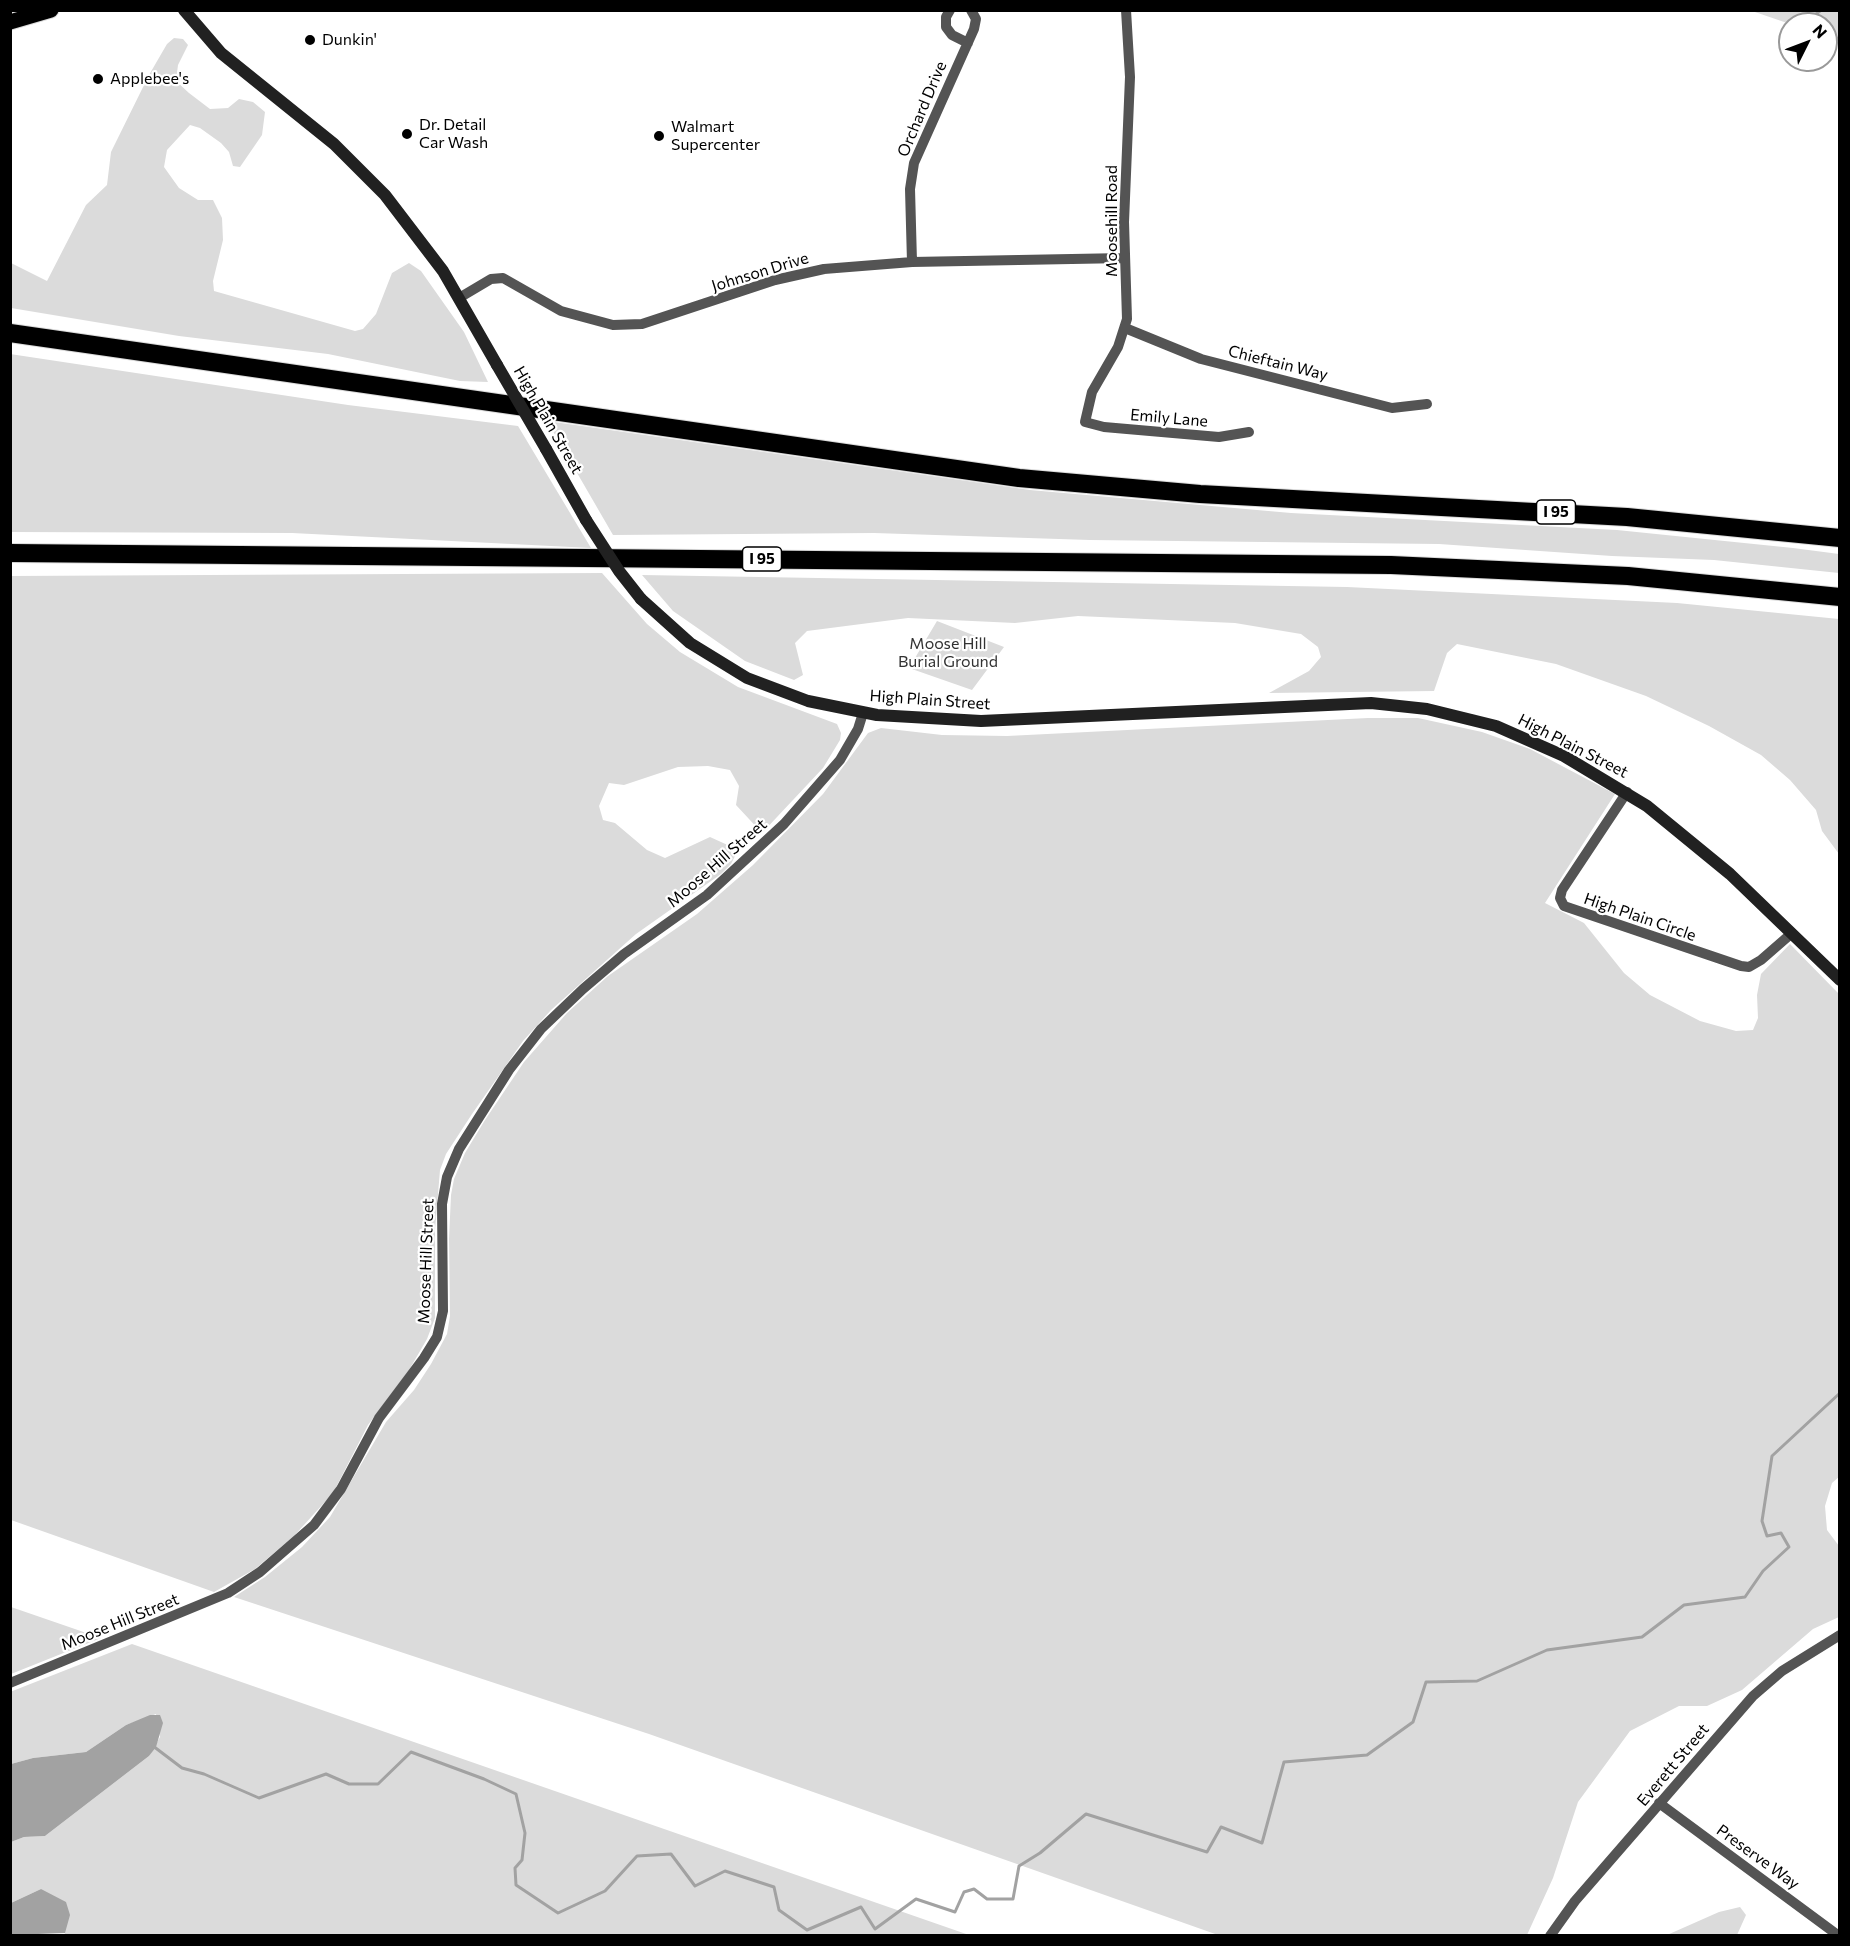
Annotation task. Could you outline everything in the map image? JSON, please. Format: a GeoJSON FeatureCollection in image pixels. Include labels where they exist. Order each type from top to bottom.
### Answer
{"type":"FeatureCollection","features":[{"type":"Feature","properties":{"kind":"highway","name":"I 95"},"geometry":{"type":"LineString","coordinates":[[10,333],[1019,478],[1200,494],[1627,517],[1839,538]]}},
{"type":"Feature","properties":{"kind":"highway","name":"I 95"},"geometry":{"type":"LineString","coordinates":[[10,554],[1391,565],[1619,575],[1839,597]]}},
{"type":"Feature","properties":{"kind":"main road"},"geometry":{"type":"LineString","coordinates":[[10,22],[51,10]]}},
{"type":"Feature","properties":{"kind":"main road","name":"High Plain Street"},"geometry":{"type":"LineString","coordinates":[[184,10],[221,52],[318,130],[369,177],[415,232],[459,298],[586,519],[619,571],[641,599],[681,637],[747,678],[796,698],[863,713],[910,719],[981,721],[1349,703],[1396,705],[1451,713],[1496,726],[1564,756],[1627,792],[1703,850],[1839,980]]}},
{"type":"Feature","properties":{"kind":"street"},"geometry":{"type":"LineString","coordinates":[[950,10],[946,17],[946,27],[952,34],[968,43]]}},
{"type":"Feature","properties":{"kind":"street","name":"Orchard Drive"},"geometry":{"type":"LineString","coordinates":[[912,262],[910,189],[914,163],[976,24],[972,10]]}},
{"type":"Feature","properties":{"kind":"street","name":"Moosehill Road"},"geometry":{"type":"LineString","coordinates":[[1085,422],[1092,392],[1118,347],[1125,328],[1128,300],[1124,205],[1130,77],[1126,10]]}},
{"type":"Feature","properties":{"kind":"street","name":"Johnson Drive"},"geometry":{"type":"LineString","coordinates":[[459,298],[483,282],[503,278],[549,306],[575,315],[613,325],[642,324],[797,274],[824,269],[912,262],[1125,258]]}},
{"type":"Feature","properties":{"kind":"street","name":"Chieftain Way"},"geometry":{"type":"LineString","coordinates":[[1125,328],[1201,359],[1392,408],[1427,404]]}},
{"type":"Feature","properties":{"kind":"street","name":"Emily Lane"},"geometry":{"type":"LineString","coordinates":[[1085,422],[1104,427],[1219,437],[1250,432]]}},
{"type":"Feature","properties":{"kind":"street","name":"Moose Hill Street"},"geometry":{"type":"LineString","coordinates":[[10,1683],[228,1593],[260,1572],[314,1525],[341,1489],[379,1418],[424,1359],[437,1337],[443,1311],[442,1204],[447,1177],[459,1149],[509,1071],[541,1029],[583,989],[624,954],[707,895],[784,824],[840,760],[858,729],[863,713]]}},
{"type":"Feature","properties":{"kind":"street","name":"High Plain Circle"},"geometry":{"type":"LineString","coordinates":[[1627,792],[1562,890],[1560,898],[1564,906],[1749,967],[1761,960],[1792,933]]}},
{"type":"Feature","properties":{"kind":"street","name":"Everett Street"},"geometry":{"type":"LineString","coordinates":[[1550,1935],[1562,1916],[1632,1839],[1659,1803],[1753,1696],[1782,1671],[1839,1635]]}},
{"type":"Feature","properties":{"kind":"street","name":"Preserve Way"},"geometry":{"type":"LineString","coordinates":[[1659,1803],[1839,1935]]}},
{"type":"Feature","properties":{"kind":"green space"},"geometry":{"type":"Polygon","coordinates":[[[1752,11],[1839,11],[1839,42],[1838,12],[1778,12],[1778,20],[1752,11]]]}},
{"type":"Feature","properties":{"kind":"green space"},"geometry":{"type":"Polygon","coordinates":[[[174,38],[183,39],[188,45],[178,65],[176,81],[189,93],[210,109],[228,108],[239,99],[253,102],[265,112],[262,135],[240,167],[233,166],[229,152],[221,143],[200,128],[190,125],[167,150],[164,167],[179,188],[198,200],[213,200],[222,218],[223,240],[213,281],[214,291],[355,331],[363,329],[376,314],[392,273],[409,263],[421,271],[464,332],[488,382],[460,381],[328,354],[179,336],[11,308],[11,263],[47,281],[86,205],[107,185],[111,152],[149,75],[167,44],[174,38]]]}},
{"type":"Feature","properties":{"kind":"green space"},"geometry":{"type":"Polygon","coordinates":[[[10,354],[348,405],[518,426],[591,548],[292,533],[11,532],[10,354]]]}},
{"type":"Feature","properties":{"kind":"green space"},"geometry":{"type":"Polygon","coordinates":[[[547,421],[1030,490],[1291,513],[1617,530],[1793,548],[1839,554],[1839,573],[1714,560],[1612,556],[1439,544],[1090,540],[874,533],[613,535],[547,421]]]}},
{"type":"Feature","properties":{"kind":"green space"},"geometry":{"type":"Polygon","coordinates":[[[602,573],[647,624],[680,652],[738,687],[837,724],[841,733],[840,740],[823,768],[762,833],[736,805],[739,786],[730,770],[708,766],[678,767],[624,785],[609,783],[599,806],[603,820],[615,823],[647,850],[665,858],[710,837],[732,847],[735,856],[721,874],[636,934],[551,1010],[523,1041],[446,1154],[440,1170],[435,1230],[435,1318],[427,1339],[409,1370],[368,1425],[333,1493],[293,1537],[255,1569],[214,1592],[11,1520],[11,576],[602,573]]]}},
{"type":"Feature","properties":{"kind":"green space"},"geometry":{"type":"Polygon","coordinates":[[[642,575],[1347,587],[1677,603],[1839,619],[1839,854],[1822,831],[1816,810],[1790,780],[1761,755],[1709,726],[1646,696],[1556,664],[1457,644],[1447,653],[1434,691],[1269,693],[1309,671],[1321,657],[1318,647],[1301,634],[1235,623],[1078,616],[1015,623],[908,618],[807,631],[795,643],[803,675],[794,680],[745,661],[673,611],[642,575]]]}},
{"type":"Feature","properties":{"kind":"green space","name":"Moose Hill Burial Ground"},"geometry":{"type":"Polygon","coordinates":[[[937,621],[1004,647],[972,690],[909,668],[937,621]]]}},
{"type":"Feature","properties":{"kind":"green space"},"geometry":{"type":"Polygon","coordinates":[[[1368,718],[1418,718],[1482,732],[1530,749],[1615,794],[1545,903],[1584,923],[1624,973],[1650,995],[1700,1021],[1736,1031],[1753,1030],[1758,1018],[1757,995],[1761,974],[1790,944],[1839,994],[1840,1476],[1832,1483],[1825,1506],[1827,1530],[1839,1546],[1839,1617],[1813,1629],[1742,1690],[1707,1706],[1679,1706],[1630,1731],[1578,1802],[1553,1878],[1527,1935],[1218,1935],[649,1734],[234,1597],[265,1577],[302,1547],[330,1517],[386,1422],[414,1390],[431,1364],[447,1334],[450,1316],[449,1239],[454,1179],[465,1153],[524,1062],[567,1013],[608,976],[697,914],[753,865],[823,794],[868,733],[881,728],[942,735],[1007,736],[1368,718]]]}},
{"type":"Feature","properties":{"kind":"green space"},"geometry":{"type":"Polygon","coordinates":[[[11,1607],[101,1638],[11,1674],[11,1607]]]}},
{"type":"Feature","properties":{"kind":"green space"},"geometry":{"type":"Polygon","coordinates":[[[132,1644],[969,1935],[64,1935],[41,1889],[11,1903],[11,1842],[24,1837],[45,1836],[149,1756],[160,1737],[156,1714],[126,1725],[86,1752],[33,1758],[11,1764],[10,1692],[132,1644]]]}},
{"type":"Feature","properties":{"kind":"green space"},"geometry":{"type":"Polygon","coordinates":[[[1740,1907],[1746,1915],[1737,1935],[1667,1935],[1719,1912],[1740,1907]]]}},
{"type":"Feature","properties":{"kind":"shaded area"},"geometry":{"type":"Polygon","coordinates":[[[150,1715],[160,1715],[163,1723],[156,1747],[149,1756],[45,1836],[24,1837],[11,1842],[11,1764],[33,1758],[86,1752],[126,1725],[150,1715]]]}},
{"type":"Feature","properties":{"kind":"shaded area"},"geometry":{"type":"Polygon","coordinates":[[[41,1889],[66,1902],[70,1915],[65,1933],[11,1935],[11,1903],[41,1889]]]}},
{"type":"Feature","properties":{"kind":"waterway"},"geometry":{"type":"LineString","coordinates":[[153,1746],[182,1768],[204,1774],[259,1798],[326,1774],[349,1784],[378,1784],[411,1752],[484,1779],[516,1794],[525,1833],[522,1860],[515,1868],[516,1885],[558,1913],[605,1891],[637,1856],[671,1854],[695,1886],[725,1871],[774,1887],[779,1910],[807,1930],[861,1907],[875,1929],[916,1899],[955,1912],[964,1892],[974,1889],[987,1899],[1013,1899],[1019,1866],[1040,1853],[1086,1814],[1207,1852],[1221,1827],[1262,1843],[1284,1762],[1367,1755],[1413,1722],[1426,1682],[1477,1681],[1547,1650],[1642,1637],[1684,1605],[1745,1597],[1763,1571],[1789,1547],[1781,1533],[1767,1536],[1762,1521],[1772,1456],[1840,1393]]}},
{"type":"Feature","properties":{"kind":"place","name":"Dunkin'"},"geometry":{"type":"Point","coordinates":[310,40]}},
{"type":"Feature","properties":{"kind":"place","name":"Applebee's"},"geometry":{"type":"Point","coordinates":[98,79]}},
{"type":"Feature","properties":{"kind":"place","name":"Dr. Detail Car Wash"},"geometry":{"type":"Point","coordinates":[407,134]}},
{"type":"Feature","properties":{"kind":"place","name":"Walmart Supercenter"},"geometry":{"type":"Point","coordinates":[659,136]}}]}
